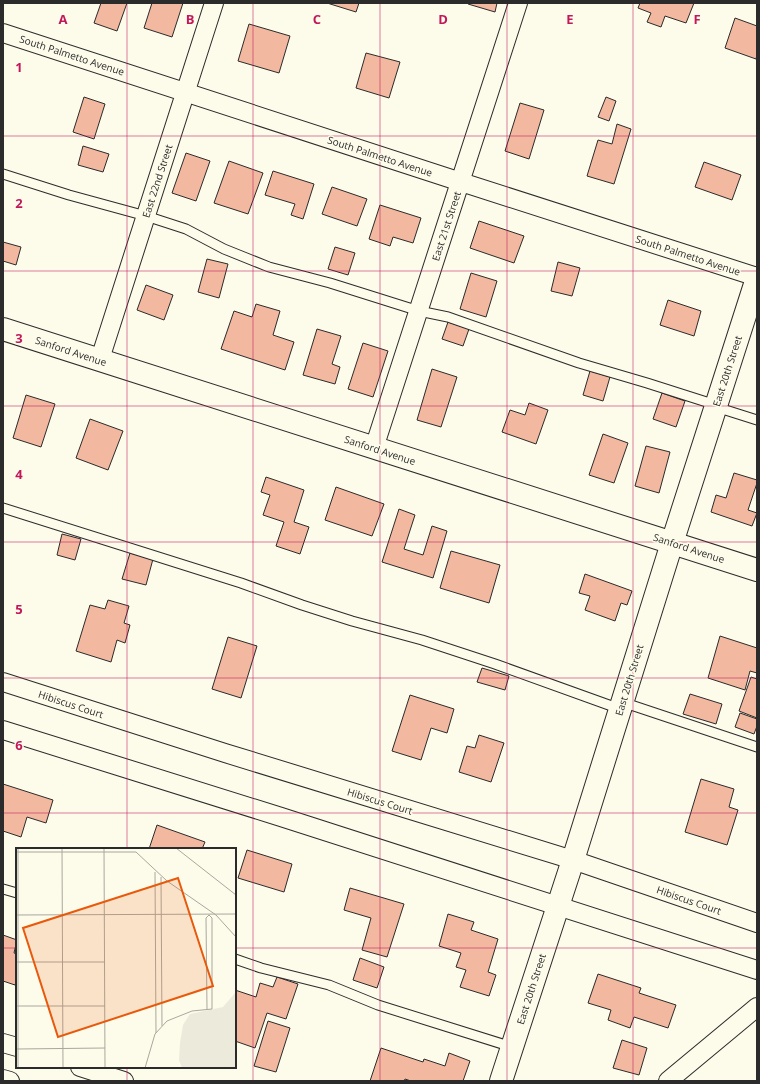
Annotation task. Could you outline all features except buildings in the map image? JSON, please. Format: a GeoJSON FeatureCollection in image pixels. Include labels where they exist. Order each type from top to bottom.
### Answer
{"type":"FeatureCollection","features":[{"type":"Feature","properties":{"kind":"street","name":"East 22nd Street"},"geometry":{"type":"LineString","coordinates":[[100,359],[214,3]]}},
{"type":"Feature","properties":{"kind":"street","name":"East 21st Street"},"geometry":{"type":"LineString","coordinates":[[374,448],[518,3]]}},
{"type":"Feature","properties":{"kind":"street","name":"South Palmetto Avenue"},"geometry":{"type":"LineString","coordinates":[[3,33],[757,278]]}},
{"type":"Feature","properties":{"kind":"street","name":"East 20th Street"},"geometry":{"type":"LineString","coordinates":[[501,1081],[574,860],[672,543],[757,278]]}},
{"type":"Feature","properties":{"kind":"street","name":"Sanford Avenue"},"geometry":{"type":"LineString","coordinates":[[3,329],[757,570]]}},
{"type":"Feature","properties":{"kind":"street","name":"Hibiscus Court"},"geometry":{"type":"LineString","coordinates":[[3,682],[225,753],[574,860],[757,923]]}},
{"type":"Feature","properties":{"kind":"street"},"geometry":{"type":"LineString","coordinates":[[3,730],[211,794],[757,970]]}},
{"type":"Feature","properties":{"kind":"street"},"geometry":{"type":"LineString","coordinates":[[668,1081],[757,1007]]}},
{"type":"Feature","properties":{"kind":"street"},"geometry":{"type":"LineString","coordinates":[[3,1043],[16,1047]]}},
{"type":"Feature","properties":{"kind":"street"},"geometry":{"type":"LineString","coordinates":[[83,1068],[124,1081]]}},
{"type":"Feature","properties":{"kind":"street"},"geometry":{"type":"LineString","coordinates":[[3,1079],[10,1081]]}},
{"type":"Feature","properties":{"kind":"lane"},"geometry":{"type":"LineString","coordinates":[[3,174],[186,229],[224,249],[269,267],[330,283],[419,311],[448,317],[579,364],[647,383],[757,420]]}},
{"type":"Feature","properties":{"kind":"lane"},"geometry":{"type":"LineString","coordinates":[[3,508],[241,583],[352,621],[422,640],[621,706],[757,746]]}},
{"type":"Feature","properties":{"kind":"lane"},"geometry":{"type":"LineString","coordinates":[[3,889],[16,893]]}},
{"type":"Feature","properties":{"kind":"lane"},"geometry":{"type":"LineString","coordinates":[[236,959],[260,968],[330,986],[378,1005],[512,1047]]}}]}
